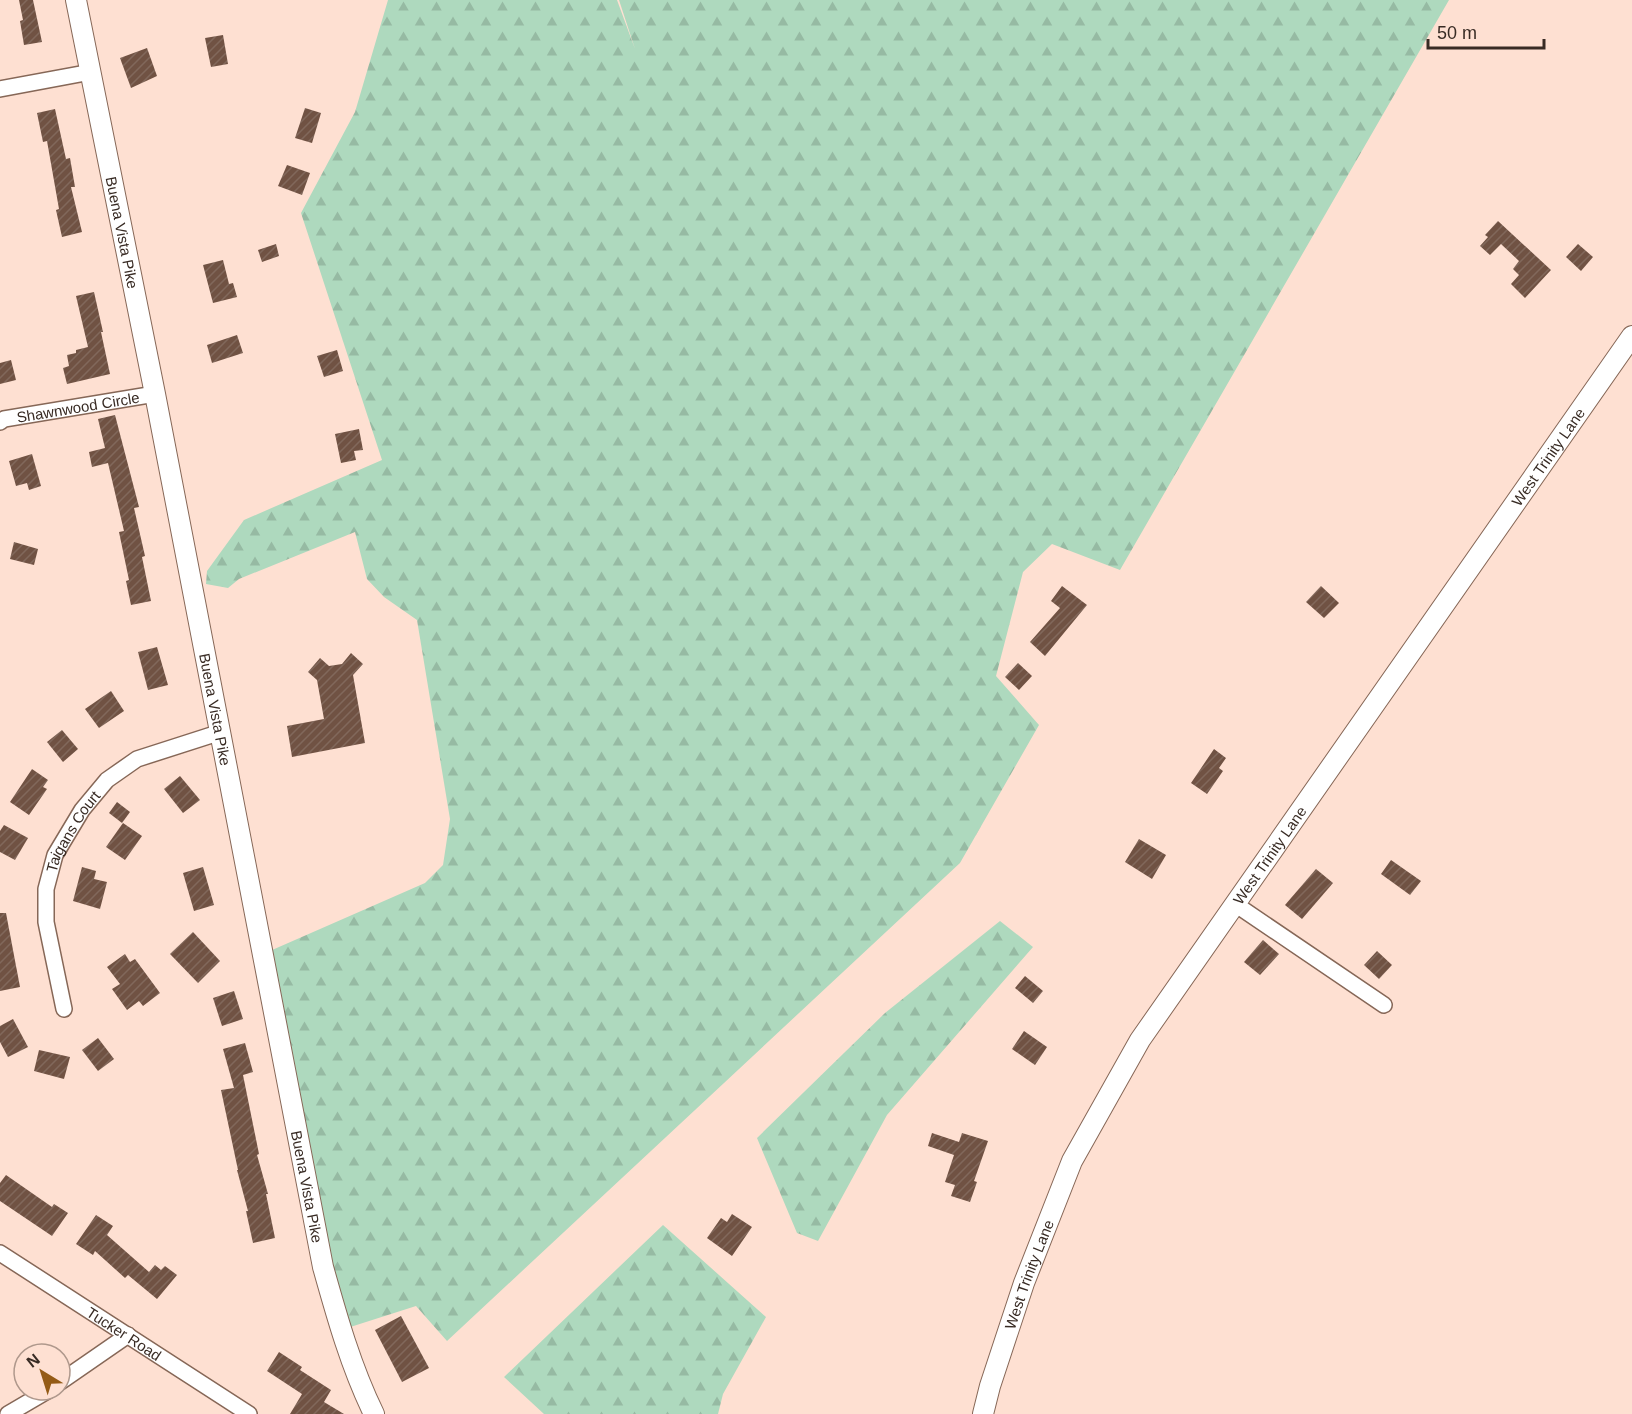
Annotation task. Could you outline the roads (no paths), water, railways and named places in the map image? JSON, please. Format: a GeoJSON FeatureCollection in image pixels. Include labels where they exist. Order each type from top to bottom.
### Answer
{"type":"FeatureCollection","features":[{"type":"Feature","properties":{"kind":"main road","name":"Buena Vista Pike"},"geometry":{"type":"LineString","coordinates":[[76,0],[221,732],[323,1267],[340,1330],[363,1392],[374,1414]]}},
{"type":"Feature","properties":{"kind":"main road","name":"West Trinity Lane"},"geometry":{"type":"LineString","coordinates":[[983,1414],[1024,1283],[1071,1161],[1140,1040],[1632,336]]}},
{"type":"Feature","properties":{"kind":"street"},"geometry":{"type":"LineString","coordinates":[[0,89],[90,72]]}},
{"type":"Feature","properties":{"kind":"street","name":"Shawnwood Circle"},"geometry":{"type":"LineString","coordinates":[[0,422],[4,419],[155,394]]}},
{"type":"Feature","properties":{"kind":"street","name":"Taigans Court"},"geometry":{"type":"LineString","coordinates":[[64,1009],[46,922],[46,889],[55,855],[82,810],[107,780],[137,759],[221,732]]}},
{"type":"Feature","properties":{"kind":"street"},"geometry":{"type":"LineString","coordinates":[[1236,904],[1384,1005]]}},
{"type":"Feature","properties":{"kind":"street","name":"Tucker Road"},"geometry":{"type":"LineString","coordinates":[[0,1252],[249,1414]]}},
{"type":"Feature","properties":{"kind":"street"},"geometry":{"type":"LineString","coordinates":[[72,1374],[128,1335]]}},
{"type":"Feature","properties":{"kind":"street"},"geometry":{"type":"LineString","coordinates":[[8,1414],[28,1402]]}}]}
